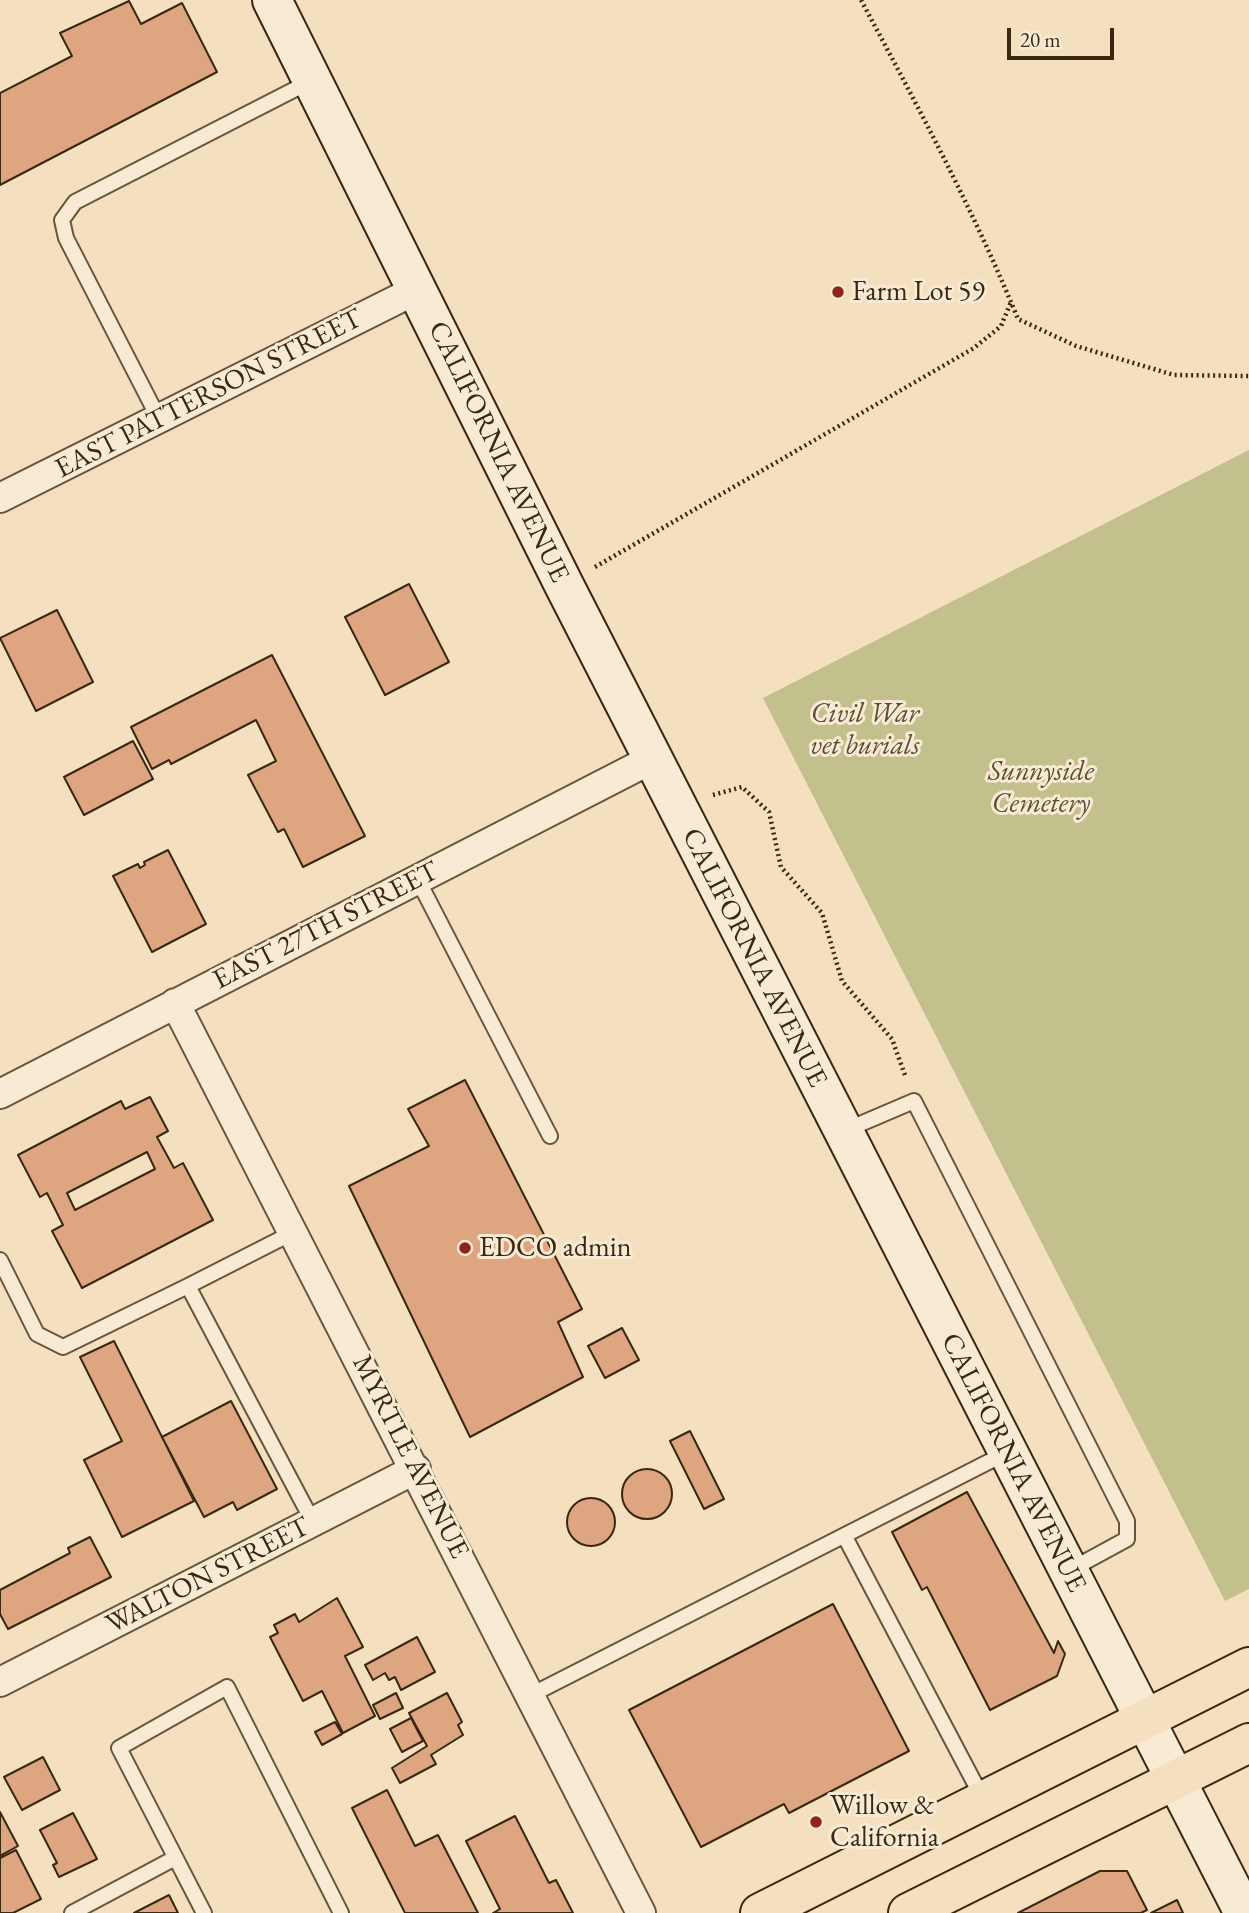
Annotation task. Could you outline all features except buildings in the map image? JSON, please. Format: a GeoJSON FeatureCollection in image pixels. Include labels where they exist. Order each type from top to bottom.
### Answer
{"type":"FeatureCollection","features":[{"type":"Feature","properties":{"kind":"main road"},"geometry":{"type":"LineString","coordinates":[[760,1913],[1249,1667]]}},
{"type":"Feature","properties":{"kind":"main road"},"geometry":{"type":"LineString","coordinates":[[908,1913],[1249,1743]]}},
{"type":"Feature","properties":{"kind":"street","name":"CALIFORNIA AVENUE"},"geometry":{"type":"LineString","coordinates":[[272,0],[652,759],[1006,1453],[1144,1720],[1177,1777],[1244,1913]]}},
{"type":"Feature","properties":{"kind":"street","name":"EAST PATTERSON STREET"},"geometry":{"type":"LineString","coordinates":[[0,498],[418,289]]}},
{"type":"Feature","properties":{"kind":"street","name":"EAST 27TH STREET"},"geometry":{"type":"LineString","coordinates":[[0,1094],[652,759]]}},
{"type":"Feature","properties":{"kind":"street","name":"MYRTLE AVENUE"},"geometry":{"type":"LineString","coordinates":[[175,1003],[416,1469],[641,1913]]}},
{"type":"Feature","properties":{"kind":"street","name":"WALTON STREET"},"geometry":{"type":"LineString","coordinates":[[0,1682],[416,1469]]}},
{"type":"Feature","properties":{"kind":"lane"},"geometry":{"type":"LineString","coordinates":[[159,419],[66,238],[62,219],[75,202],[313,80]]}},
{"type":"Feature","properties":{"kind":"lane"},"geometry":{"type":"LineString","coordinates":[[418,880],[551,1136]]}},
{"type":"Feature","properties":{"kind":"lane"},"geometry":{"type":"LineString","coordinates":[[843,1132],[914,1101],[1127,1521],[1127,1539],[1069,1571]]}},
{"type":"Feature","properties":{"kind":"lane"},"geometry":{"type":"LineString","coordinates":[[0,1260],[37,1334],[63,1347],[294,1232]]}},
{"type":"Feature","properties":{"kind":"lane"},"geometry":{"type":"LineString","coordinates":[[188,1286],[313,1522]]}},
{"type":"Feature","properties":{"kind":"lane"},"geometry":{"type":"LineString","coordinates":[[531,1695],[1006,1453]]}},
{"type":"Feature","properties":{"kind":"lane"},"geometry":{"type":"LineString","coordinates":[[845,1536],[984,1801]]}},
{"type":"Feature","properties":{"kind":"lane"},"geometry":{"type":"LineString","coordinates":[[204,1913],[119,1748],[227,1687],[341,1913]]}},
{"type":"Feature","properties":{"kind":"lane"},"geometry":{"type":"LineString","coordinates":[[72,1913],[175,1857]]}},
{"type":"Feature","properties":{"kind":"path"},"geometry":{"type":"LineString","coordinates":[[861,0],[928,125],[1018,319],[1076,346],[1174,375],[1249,376]]}},
{"type":"Feature","properties":{"kind":"path"},"geometry":{"type":"LineString","coordinates":[[564,585],[974,348],[1001,326],[1011,302]]}},
{"type":"Feature","properties":{"kind":"path"},"geometry":{"type":"LineString","coordinates":[[711,796],[742,787],[769,812],[781,867],[822,913],[842,981],[892,1039],[914,1101]]}},
{"type":"Feature","properties":{"kind":"green space","name":"Sunnyside Cemetery"},"geometry":{"type":"Polygon","coordinates":[[[1249,450],[1249,1589],[1225,1601],[763,698],[1249,450]]]}},
{"type":"Feature","properties":{"kind":"place","name":"Farm Lot 59"},"geometry":{"type":"Point","coordinates":[838,292]}},
{"type":"Feature","properties":{"kind":"place","name":"EDCO admin"},"geometry":{"type":"Point","coordinates":[465,1248]}},
{"type":"Feature","properties":{"kind":"place","name":"Willow & California"},"geometry":{"type":"Point","coordinates":[816,1822]}},
{"type":"Feature","properties":{"kind":"park label","name":"Civil War vet burials"},"geometry":{"type":"Point","coordinates":[865,730]}}]}
